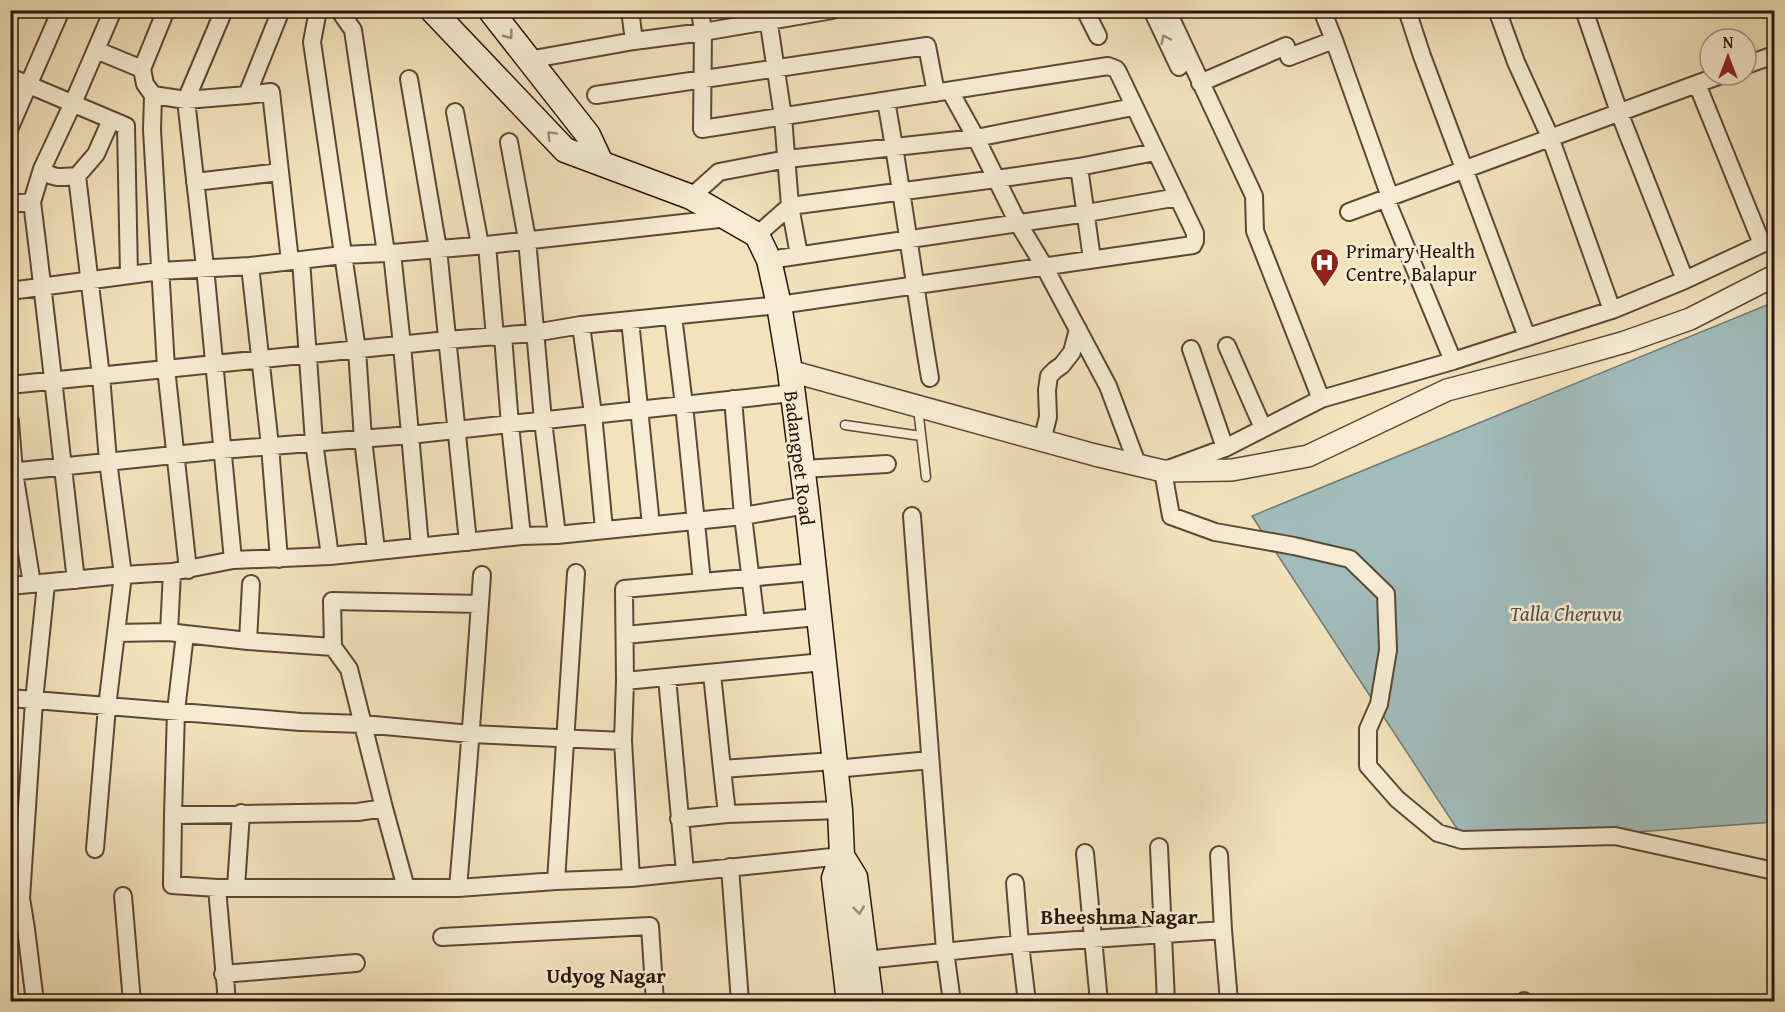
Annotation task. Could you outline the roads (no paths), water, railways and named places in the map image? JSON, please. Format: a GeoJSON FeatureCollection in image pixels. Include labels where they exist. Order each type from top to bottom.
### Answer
{"type":"FeatureCollection","features":[{"type":"Feature","properties":{"kind":"main road"},"geometry":{"type":"LineString","coordinates":[[432,10],[565,150],[691,197],[757,235]]}},
{"type":"Feature","properties":{"kind":"main road"},"geometry":{"type":"LineString","coordinates":[[490,10],[588,135],[601,163]]}},
{"type":"Feature","properties":{"kind":"main road","name":"Badangpet Road"},"geometry":{"type":"LineString","coordinates":[[757,235],[770,260],[779,305],[803,469],[840,810],[842,856],[834,879],[849,1002]]}},
{"type":"Feature","properties":{"kind":"main road","name":"Badangpet Road"},"geometry":{"type":"LineString","coordinates":[[842,856],[855,877],[871,1002]]}},
{"type":"Feature","properties":{"kind":"street"},"geometry":{"type":"LineString","coordinates":[[10,127],[61,10]]}},
{"type":"Feature","properties":{"kind":"street"},"geometry":{"type":"LineString","coordinates":[[76,580],[32,202],[42,169],[73,104],[113,10]]}},
{"type":"Feature","properties":{"kind":"street"},"geometry":{"type":"LineString","coordinates":[[166,10],[142,69],[145,84],[153,95],[152,130],[166,369],[175,455],[180,571],[172,885],[218,888],[458,888],[631,878],[842,856]]}},
{"type":"Feature","properties":{"kind":"street"},"geometry":{"type":"LineString","coordinates":[[224,10],[186,100],[205,267],[233,560]]}},
{"type":"Feature","properties":{"kind":"street"},"geometry":{"type":"LineString","coordinates":[[247,95],[281,10]]}},
{"type":"Feature","properties":{"kind":"street"},"geometry":{"type":"LineString","coordinates":[[318,10],[312,42],[357,350],[363,439],[376,550]]}},
{"type":"Feature","properties":{"kind":"street"},"geometry":{"type":"LineString","coordinates":[[339,10],[353,30],[389,253],[402,345],[420,546]]}},
{"type":"Feature","properties":{"kind":"street"},"geometry":{"type":"LineString","coordinates":[[630,10],[634,41]]}},
{"type":"Feature","properties":{"kind":"street"},"geometry":{"type":"LineString","coordinates":[[10,385],[447,340],[499,337],[581,325],[779,305],[1193,245],[1196,240],[1195,233],[1116,69],[1108,66],[702,129],[703,32],[700,10]]}},
{"type":"Feature","properties":{"kind":"street"},"geometry":{"type":"LineString","coordinates":[[1085,10],[1098,36]]}},
{"type":"Feature","properties":{"kind":"street"},"geometry":{"type":"LineString","coordinates":[[1152,10],[1179,67]]}},
{"type":"Feature","properties":{"kind":"street"},"geometry":{"type":"LineString","coordinates":[[1167,10],[1254,196],[1255,231],[1321,399]]}},
{"type":"Feature","properties":{"kind":"street"},"geometry":{"type":"LineString","coordinates":[[1322,10],[1388,198],[1453,361]]}},
{"type":"Feature","properties":{"kind":"street"},"geometry":{"type":"LineString","coordinates":[[1407,10],[1527,337]]}},
{"type":"Feature","properties":{"kind":"street"},"geometry":{"type":"LineString","coordinates":[[1497,10],[1516,62],[1550,137],[1612,310]]}},
{"type":"Feature","properties":{"kind":"street"},"geometry":{"type":"LineString","coordinates":[[1584,10],[1619,112],[1685,280]]}},
{"type":"Feature","properties":{"kind":"street"},"geometry":{"type":"LineString","coordinates":[[528,60],[634,41],[703,32],[768,15],[830,11]]}},
{"type":"Feature","properties":{"kind":"street"},"geometry":{"type":"LineString","coordinates":[[768,15],[783,117],[790,206],[799,255]]}},
{"type":"Feature","properties":{"kind":"street"},"geometry":{"type":"LineString","coordinates":[[1200,83],[1286,46],[1289,57],[1334,40]]}},
{"type":"Feature","properties":{"kind":"street"},"geometry":{"type":"LineString","coordinates":[[596,95],[927,46],[943,92],[976,138],[1018,223],[1044,266],[1108,386],[1138,466]]}},
{"type":"Feature","properties":{"kind":"street"},"geometry":{"type":"LineString","coordinates":[[96,50],[142,69]]}},
{"type":"Feature","properties":{"kind":"street"},"geometry":{"type":"LineString","coordinates":[[1758,62],[1774,58]]}},
{"type":"Feature","properties":{"kind":"street"},"geometry":{"type":"LineString","coordinates":[[10,77],[126,126],[129,275]]}},
{"type":"Feature","properties":{"kind":"street"},"geometry":{"type":"LineString","coordinates":[[409,79],[438,249],[468,542]]}},
{"type":"Feature","properties":{"kind":"street"},"geometry":{"type":"LineString","coordinates":[[1163,471],[1225,448],[1321,399],[1453,361],[1612,310],[1685,280],[1768,241],[1697,84],[1349,212]]}},
{"type":"Feature","properties":{"kind":"street"},"geometry":{"type":"LineString","coordinates":[[153,95],[186,100],[271,92],[280,172],[308,354],[314,442],[330,556]]}},
{"type":"Feature","properties":{"kind":"street"},"geometry":{"type":"LineString","coordinates":[[886,101],[930,378]]}},
{"type":"Feature","properties":{"kind":"street"},"geometry":{"type":"LineString","coordinates":[[691,197],[719,172],[787,159],[976,138],[1133,107]]}},
{"type":"Feature","properties":{"kind":"street"},"geometry":{"type":"LineString","coordinates":[[455,112],[484,245],[499,337],[522,536]]}},
{"type":"Feature","properties":{"kind":"street"},"geometry":{"type":"LineString","coordinates":[[42,169],[49,176],[77,176],[96,154],[111,120]]}},
{"type":"Feature","properties":{"kind":"street"},"geometry":{"type":"LineString","coordinates":[[509,142],[527,239],[534,333],[557,535]]}},
{"type":"Feature","properties":{"kind":"street"},"geometry":{"type":"LineString","coordinates":[[757,235],[790,206],[996,179],[1155,152]]}},
{"type":"Feature","properties":{"kind":"street"},"geometry":{"type":"LineString","coordinates":[[1079,166],[1092,259]]}},
{"type":"Feature","properties":{"kind":"street"},"geometry":{"type":"LineString","coordinates":[[195,182],[280,172]]}},
{"type":"Feature","properties":{"kind":"street"},"geometry":{"type":"LineString","coordinates":[[77,176],[108,461],[123,575],[107,707],[95,849]]}},
{"type":"Feature","properties":{"kind":"street"},"geometry":{"type":"LineString","coordinates":[[770,260],[1087,213],[1178,197]]}},
{"type":"Feature","properties":{"kind":"street"},"geometry":{"type":"LineString","coordinates":[[10,204],[32,202]]}},
{"type":"Feature","properties":{"kind":"street"},"geometry":{"type":"LineString","coordinates":[[10,291],[160,271],[250,266],[343,255],[484,245],[729,218]]}},
{"type":"Feature","properties":{"kind":"street"},"geometry":{"type":"LineString","coordinates":[[250,266],[270,446],[279,559]]}},
{"type":"Feature","properties":{"kind":"street"},"geometry":{"type":"LineString","coordinates":[[12,472],[222,450],[457,431],[684,405],[732,399],[791,382],[918,407],[1138,466],[1163,471],[1232,471],[1308,456],[1447,390],[1554,362],[1690,319],[1774,276]]}},
{"type":"Feature","properties":{"kind":"street"},"geometry":{"type":"LineString","coordinates":[[674,316],[702,582]]}},
{"type":"Feature","properties":{"kind":"street"},"geometry":{"type":"LineString","coordinates":[[630,321],[651,525]]}},
{"type":"Feature","properties":{"kind":"street"},"geometry":{"type":"LineString","coordinates":[[581,325],[593,414],[604,529]]}},
{"type":"Feature","properties":{"kind":"street"},"geometry":{"type":"LineString","coordinates":[[1042,441],[1048,417],[1049,376],[1072,352],[1078,329]]}},
{"type":"Feature","properties":{"kind":"street"},"geometry":{"type":"LineString","coordinates":[[1227,346],[1263,428]]}},
{"type":"Feature","properties":{"kind":"street"},"geometry":{"type":"LineString","coordinates":[[1191,349],[1225,448]]}},
{"type":"Feature","properties":{"kind":"street"},"geometry":{"type":"LineString","coordinates":[[732,399],[756,623]]}},
{"type":"Feature","properties":{"kind":"street"},"geometry":{"type":"LineString","coordinates":[[10,421],[12,472],[39,584],[34,701],[16,899],[26,929],[35,1002]]}},
{"type":"Feature","properties":{"kind":"street"},"geometry":{"type":"LineString","coordinates":[[803,469],[887,464]]}},
{"type":"Feature","properties":{"kind":"street"},"geometry":{"type":"LineString","coordinates":[[1163,471],[1171,516],[1215,532],[1350,559],[1386,594],[1388,650],[1378,704],[1368,729],[1368,766],[1397,800],[1437,833],[1462,840],[1615,836],[1774,871]]}},
{"type":"Feature","properties":{"kind":"street"},"geometry":{"type":"LineString","coordinates":[[10,586],[180,571],[233,560],[330,556],[522,536],[557,535],[743,516],[807,505]]}},
{"type":"Feature","properties":{"kind":"street"},"geometry":{"type":"LineString","coordinates":[[912,516],[945,951],[952,1002]]}},
{"type":"Feature","properties":{"kind":"street"},"geometry":{"type":"LineString","coordinates":[[631,878],[623,741],[624,589],[813,572]]}},
{"type":"Feature","properties":{"kind":"street"},"geometry":{"type":"LineString","coordinates":[[556,881],[576,573]]}},
{"type":"Feature","properties":{"kind":"street"},"geometry":{"type":"LineString","coordinates":[[458,888],[482,575]]}},
{"type":"Feature","properties":{"kind":"street"},"geometry":{"type":"LineString","coordinates":[[248,641],[251,584]]}},
{"type":"Feature","properties":{"kind":"street"},"geometry":{"type":"LineString","coordinates":[[406,888],[349,669],[333,647],[332,602],[480,604]]}},
{"type":"Feature","properties":{"kind":"street"},"geometry":{"type":"LineString","coordinates":[[625,635],[818,617]]}},
{"type":"Feature","properties":{"kind":"street"},"geometry":{"type":"LineString","coordinates":[[116,633],[177,633],[333,647]]}},
{"type":"Feature","properties":{"kind":"street"},"geometry":{"type":"LineString","coordinates":[[625,681],[823,662]]}},
{"type":"Feature","properties":{"kind":"street"},"geometry":{"type":"LineString","coordinates":[[712,674],[727,814]]}},
{"type":"Feature","properties":{"kind":"street"},"geometry":{"type":"LineString","coordinates":[[667,678],[685,872]]}},
{"type":"Feature","properties":{"kind":"street"},"geometry":{"type":"LineString","coordinates":[[10,698],[301,723],[363,724],[471,734],[623,741]]}},
{"type":"Feature","properties":{"kind":"street"},"geometry":{"type":"LineString","coordinates":[[722,769],[930,760]]}},
{"type":"Feature","properties":{"kind":"street"},"geometry":{"type":"LineString","coordinates":[[173,814],[357,812],[384,808]]}},
{"type":"Feature","properties":{"kind":"street"},"geometry":{"type":"LineString","coordinates":[[679,819],[727,814],[840,810]]}},
{"type":"Feature","properties":{"kind":"street"},"geometry":{"type":"LineString","coordinates":[[236,887],[241,813]]}},
{"type":"Feature","properties":{"kind":"street"},"geometry":{"type":"LineString","coordinates":[[1158,847],[1166,1002]]}},
{"type":"Feature","properties":{"kind":"street"},"geometry":{"type":"LineString","coordinates":[[1085,853],[1099,1002]]}},
{"type":"Feature","properties":{"kind":"street"},"geometry":{"type":"LineString","coordinates":[[1219,855],[1229,1002]]}},
{"type":"Feature","properties":{"kind":"street"},"geometry":{"type":"LineString","coordinates":[[730,867],[740,1002]]}},
{"type":"Feature","properties":{"kind":"street"},"geometry":{"type":"LineString","coordinates":[[1015,883],[1027,1002]]}},
{"type":"Feature","properties":{"kind":"street"},"geometry":{"type":"LineString","coordinates":[[218,888],[227,1002]]}},
{"type":"Feature","properties":{"kind":"street"},"geometry":{"type":"LineString","coordinates":[[123,896],[132,1002]]}},
{"type":"Feature","properties":{"kind":"street"},"geometry":{"type":"LineString","coordinates":[[442,937],[650,927],[655,1002]]}},
{"type":"Feature","properties":{"kind":"street"},"geometry":{"type":"LineString","coordinates":[[865,960],[1020,944],[1223,930]]}},
{"type":"Feature","properties":{"kind":"street"},"geometry":{"type":"LineString","coordinates":[[224,974],[356,963]]}},
{"type":"Feature","properties":{"kind":"lane"},"geometry":{"type":"LineString","coordinates":[[918,407],[926,477]]}},
{"type":"Feature","properties":{"kind":"lane"},"geometry":{"type":"LineString","coordinates":[[844,425],[921,436]]}},
{"type":"Feature","properties":{"kind":"water","name":"Talla Cheruvu"},"geometry":{"type":"Polygon","coordinates":[[[1774,302],[1774,822],[1467,844],[1252,516],[1774,302]]]}},
{"type":"Feature","properties":{"kind":"place","name":"Primary Health Centre, Balapur"},"geometry":{"type":"Point","coordinates":[1325,288]}},
{"type":"Feature","properties":{"kind":"district","name":"Bheeshma Nagar"},"geometry":{"type":"Point","coordinates":[1119,916]}},
{"type":"Feature","properties":{"kind":"district","name":"Udyog Nagar"},"geometry":{"type":"Point","coordinates":[606,975]}}]}
